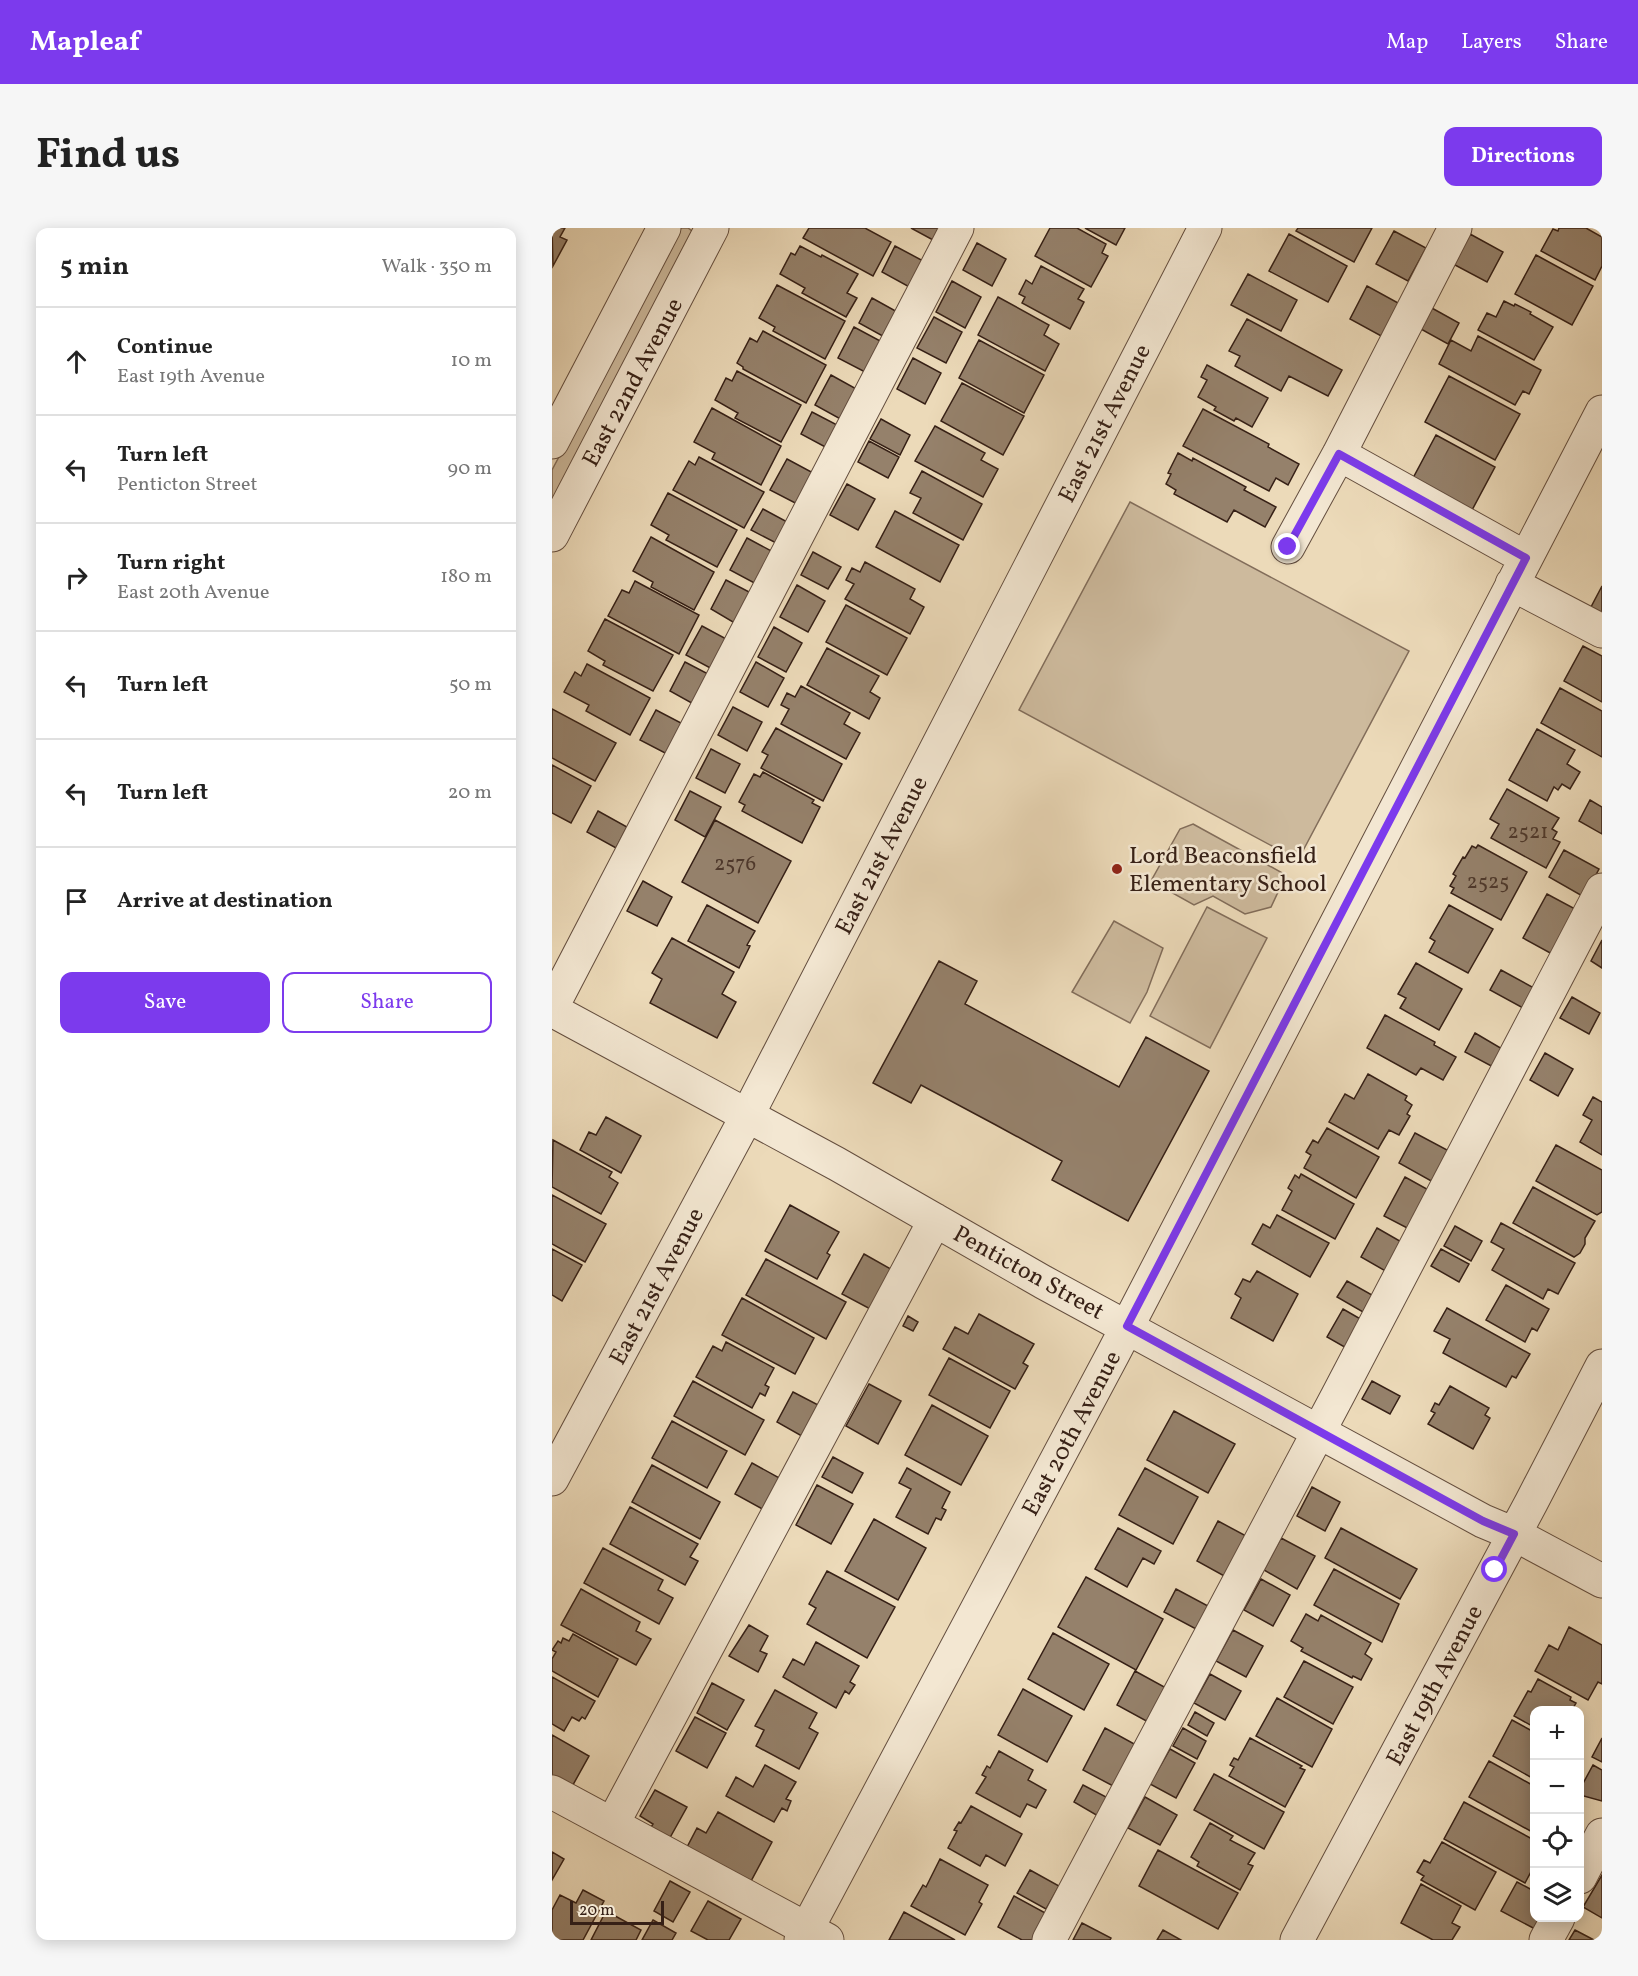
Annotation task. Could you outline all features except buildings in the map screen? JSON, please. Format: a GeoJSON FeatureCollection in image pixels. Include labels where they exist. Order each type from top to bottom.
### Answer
{"type":"FeatureCollection","features":[{"type":"Feature","properties":{"kind":"street","name":"East 22nd Avenue"},"geometry":{"type":"LineString","coordinates":[[552,442],[664,228]]}},
{"type":"Feature","properties":{"kind":"street","name":"East 22nd Avenue"},"geometry":{"type":"LineString","coordinates":[[552,535],[712,228]]}},
{"type":"Feature","properties":{"kind":"street"},"geometry":{"type":"LineString","coordinates":[[552,1009],[957,228]]}},
{"type":"Feature","properties":{"kind":"street","name":"East 21st Avenue"},"geometry":{"type":"LineString","coordinates":[[552,1479],[747,1116],[1205,228]]}},
{"type":"Feature","properties":{"kind":"street"},"geometry":{"type":"LineString","coordinates":[[1288,547],[1339,454],[1455,228]]}},
{"type":"Feature","properties":{"kind":"street","name":"East 20th Avenue"},"geometry":{"type":"LineString","coordinates":[[811,1936],[1602,412]]}},
{"type":"Feature","properties":{"kind":"street"},"geometry":{"type":"LineString","coordinates":[[1339,454],[1519,571],[1602,631]]}},
{"type":"Feature","properties":{"kind":"street"},"geometry":{"type":"LineString","coordinates":[[1049,1940],[1319,1432],[1602,890]]}},
{"type":"Feature","properties":{"kind":"street","name":"Penticton Street"},"geometry":{"type":"LineString","coordinates":[[552,1009],[1043,1282],[1483,1521],[1514,1534],[1602,1581]]}},
{"type":"Feature","properties":{"kind":"street"},"geometry":{"type":"LineString","coordinates":[[613,1823],[935,1220]]}},
{"type":"Feature","properties":{"kind":"street","name":"East 19th Avenue"},"geometry":{"type":"LineString","coordinates":[[1297,1940],[1602,1365]]}},
{"type":"Feature","properties":{"kind":"street"},"geometry":{"type":"LineString","coordinates":[[552,1792],[613,1823],[811,1936]]}},
{"type":"Feature","properties":{"kind":"street"},"geometry":{"type":"LineString","coordinates":[[1584,1869],[1602,1835]]}},
{"type":"Feature","properties":{"kind":"street"},"geometry":{"type":"LineString","coordinates":[[1546,1940],[1555,1922]]}},
{"type":"Feature","properties":{"kind":"shaded area"},"geometry":{"type":"Polygon","coordinates":[[[680,228],[688,228],[692,231],[552,511],[552,470],[680,228]]]}},
{"type":"Feature","properties":{"kind":"shaded area"},"geometry":{"type":"Polygon","coordinates":[[[1130,502],[1409,651],[1298,860],[1019,710],[1130,502]]]}},
{"type":"Feature","properties":{"kind":"shaded area"},"geometry":{"type":"Polygon","coordinates":[[[1193,824],[1286,875],[1271,907],[1245,914],[1213,896],[1194,905],[1151,881],[1180,829],[1193,824]]]}},
{"type":"Feature","properties":{"kind":"shaded area"},"geometry":{"type":"Polygon","coordinates":[[[1207,907],[1267,938],[1210,1048],[1150,1016],[1207,907]]]}},
{"type":"Feature","properties":{"kind":"shaded area"},"geometry":{"type":"Polygon","coordinates":[[[1114,921],[1163,948],[1147,992],[1130,1023],[1072,992],[1114,921]]]}},
{"type":"Feature","properties":{"kind":"place","name":"Lord Beaconsfield Elementary School"},"geometry":{"type":"Point","coordinates":[1117,869]}},
{"type":"Feature","properties":{"kind":"route"},"geometry":{"type":"LineString","coordinates":[[1288,547],[1339,454],[1526,558],[1127,1326],[1483,1521],[1514,1534],[1495,1570]]}}]}
